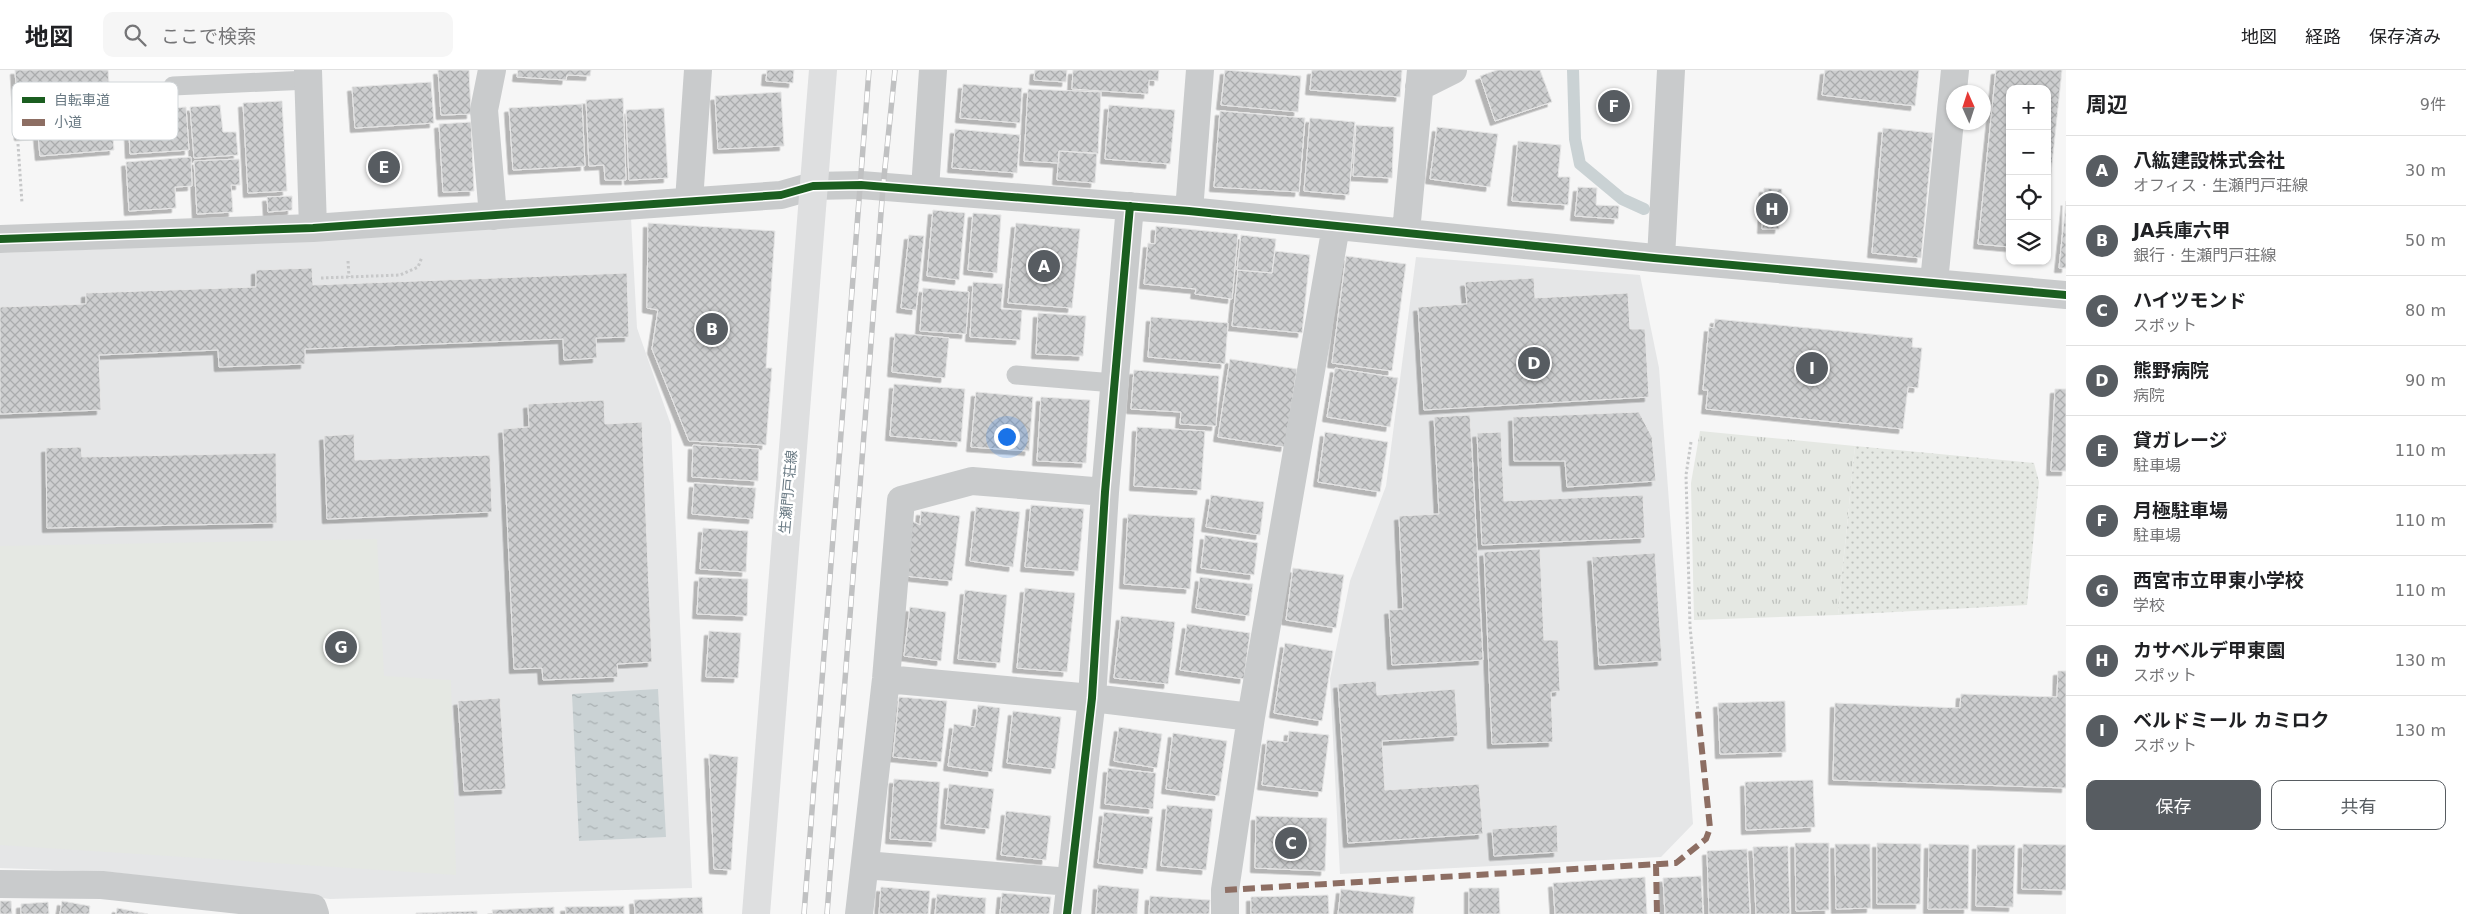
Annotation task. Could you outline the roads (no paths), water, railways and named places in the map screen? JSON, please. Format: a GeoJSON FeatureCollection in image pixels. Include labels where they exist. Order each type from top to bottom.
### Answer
{"type":"FeatureCollection","features":[{"type":"Feature","properties":{"kind":"main road","name":"生瀬門戸荘線"},"geometry":{"type":"LineString","coordinates":[[756,914],[823,70]]}},
{"type":"Feature","properties":{"kind":"street"},"geometry":{"type":"LineString","coordinates":[[492,70],[484,110],[492,216]]}},
{"type":"Feature","properties":{"kind":"street"},"geometry":{"type":"LineString","coordinates":[[689,201],[698,70]]}},
{"type":"Feature","properties":{"kind":"street"},"geometry":{"type":"LineString","coordinates":[[925,190],[933,70]]}},
{"type":"Feature","properties":{"kind":"street"},"geometry":{"type":"LineString","coordinates":[[1189,211],[1200,70]]}},
{"type":"Feature","properties":{"kind":"street"},"geometry":{"type":"LineString","coordinates":[[1406,232],[1420,78],[1453,70]]}},
{"type":"Feature","properties":{"kind":"street"},"geometry":{"type":"LineString","coordinates":[[1661,258],[1671,70]]}},
{"type":"Feature","properties":{"kind":"street"},"geometry":{"type":"LineString","coordinates":[[1934,282],[1954,70]]}},
{"type":"Feature","properties":{"kind":"street"},"geometry":{"type":"LineString","coordinates":[[308,75],[314,228]]}},
{"type":"Feature","properties":{"kind":"street"},"geometry":{"type":"LineString","coordinates":[[12,238],[314,228],[781,195],[813,186],[860,185],[1189,211],[1661,258],[2066,295]]}},
{"type":"Feature","properties":{"kind":"street"},"geometry":{"type":"LineString","coordinates":[[1067,914],[1092,698],[1105,492],[1130,206]]}},
{"type":"Feature","properties":{"kind":"street"},"geometry":{"type":"LineString","coordinates":[[1225,914],[1226,890],[1251,717],[1336,226]]}},
{"type":"Feature","properties":{"kind":"street"},"geometry":{"type":"LineString","coordinates":[[859,914],[886,679],[901,500],[972,481],[1105,492]]}},
{"type":"Feature","properties":{"kind":"street"},"geometry":{"type":"LineString","coordinates":[[886,679],[1092,698],[1251,717]]}},
{"type":"Feature","properties":{"kind":"street"},"geometry":{"type":"LineString","coordinates":[[865,865],[1070,882]]}},
{"type":"Feature","properties":{"kind":"street"},"geometry":{"type":"LineString","coordinates":[[0,884],[102,885],[313,908],[315,914]]}},
{"type":"Feature","properties":{"kind":"lane"},"geometry":{"type":"LineString","coordinates":[[178,86],[308,75]]}},
{"type":"Feature","properties":{"kind":"lane"},"geometry":{"type":"LineString","coordinates":[[1016,375],[1114,383]]}},
{"type":"Feature","properties":{"kind":"water"},"geometry":{"type":"Polygon","coordinates":[[[658,689],[666,837],[579,841],[572,694],[658,689]]]}},
{"type":"Feature","properties":{"kind":"waterway"},"geometry":{"type":"LineString","coordinates":[[1573,70],[1575,139],[1580,164],[1622,199],[1644,209]]}},
{"type":"Feature","properties":{"kind":"railway"},"geometry":{"type":"LineString","coordinates":[[804,914],[869,70]]}},
{"type":"Feature","properties":{"kind":"railway"},"geometry":{"type":"LineString","coordinates":[[827,914],[883,187],[895,70]]}},
{"type":"Feature","properties":{"kind":"place","name":"月極駐車場"},"geometry":{"type":"Point","coordinates":[1614,106]}},
{"type":"Feature","properties":{"kind":"place","name":"貸ガレージ"},"geometry":{"type":"Point","coordinates":[384,167]}},
{"type":"Feature","properties":{"kind":"place","name":"カサベルデ甲東園"},"geometry":{"type":"Point","coordinates":[1772,209]}},
{"type":"Feature","properties":{"kind":"place","name":"八紘建設株式会社"},"geometry":{"type":"Point","coordinates":[1044,266]}},
{"type":"Feature","properties":{"kind":"place","name":"JA兵庫六甲"},"geometry":{"type":"Point","coordinates":[712,329]}},
{"type":"Feature","properties":{"kind":"place","name":"熊野病院"},"geometry":{"type":"Point","coordinates":[1534,363]}},
{"type":"Feature","properties":{"kind":"place","name":"ベルドミール カミロク"},"geometry":{"type":"Point","coordinates":[1812,368]}},
{"type":"Feature","properties":{"kind":"place","name":"西宮市立甲東小学校"},"geometry":{"type":"Point","coordinates":[341,647]}},
{"type":"Feature","properties":{"kind":"place","name":"ハイツモンド"},"geometry":{"type":"Point","coordinates":[1291,843]}}]}
